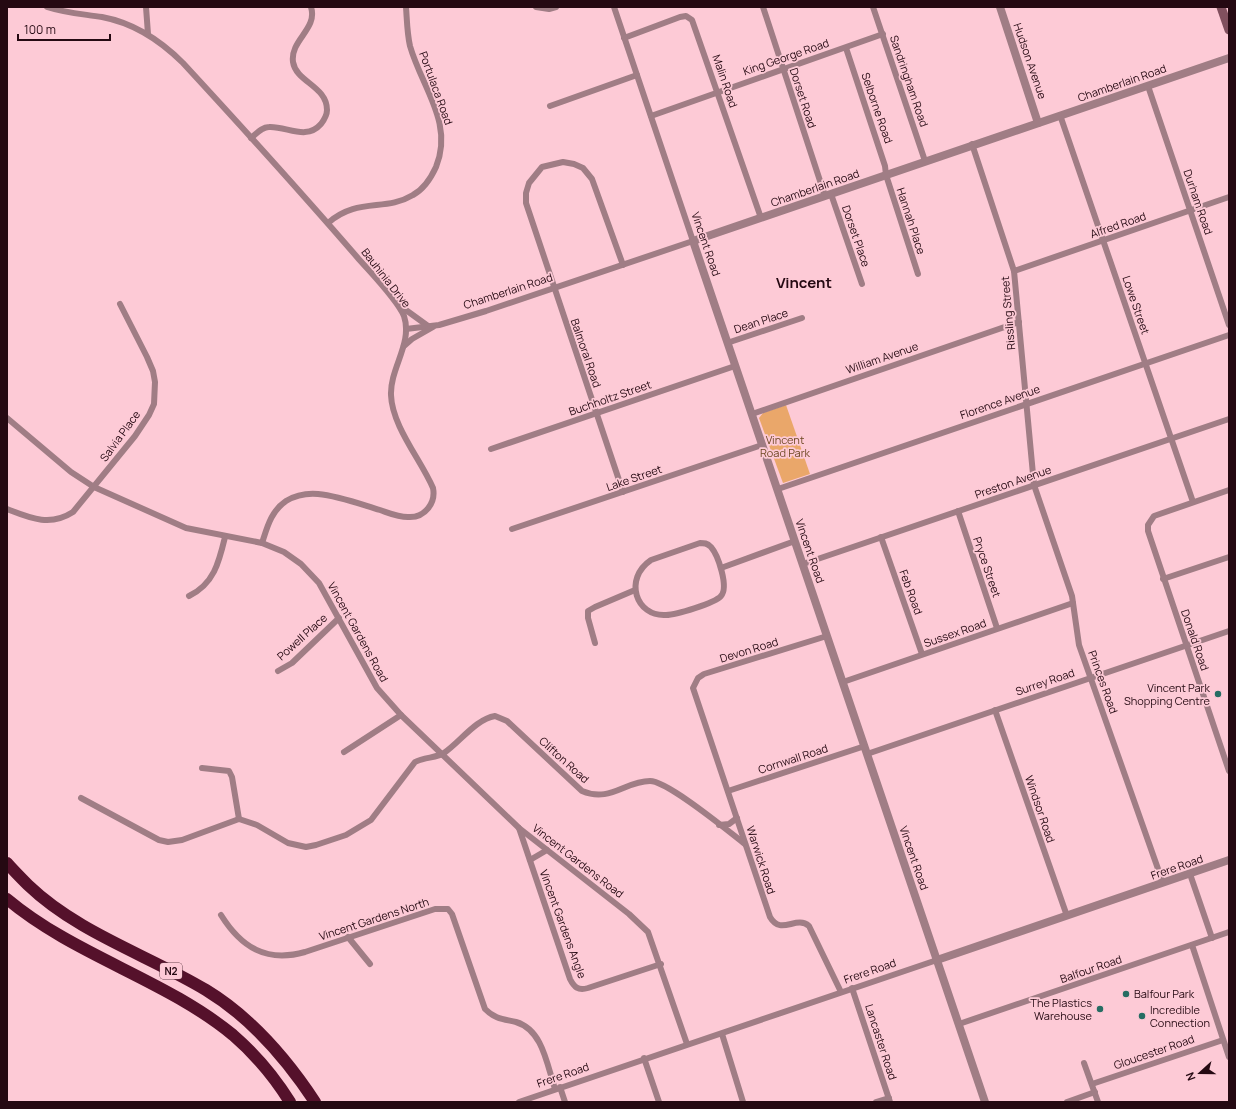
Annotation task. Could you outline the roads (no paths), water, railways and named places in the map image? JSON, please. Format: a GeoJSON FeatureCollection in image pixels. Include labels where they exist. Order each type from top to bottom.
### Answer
{"type":"FeatureCollection","features":[{"type":"Feature","properties":{"kind":"highway","name":"N2"},"geometry":{"type":"LineString","coordinates":[[7,863],[29,886],[78,921],[183,977],[226,1003],[263,1034],[293,1069],[316,1102]]}},
{"type":"Feature","properties":{"kind":"highway","name":"N2"},"geometry":{"type":"LineString","coordinates":[[7,899],[47,927],[92,954],[187,1004],[233,1035],[249,1050],[290,1102]]}},
{"type":"Feature","properties":{"kind":"main road"},"geometry":{"type":"LineString","coordinates":[[1222,7],[1229,30]]}},
{"type":"Feature","properties":{"kind":"street","name":"Bauhinia Drive"},"geometry":{"type":"LineString","coordinates":[[47,7],[120,22],[148,34],[166,47],[183,63],[328,223],[404,316],[406,329],[402,348],[391,382],[392,404],[399,424],[433,488],[433,498],[428,508],[418,516],[404,517],[327,495],[300,495],[285,502],[272,515],[262,543]]}},
{"type":"Feature","properties":{"kind":"street"},"geometry":{"type":"LineString","coordinates":[[146,7],[148,34]]}},
{"type":"Feature","properties":{"kind":"street"},"geometry":{"type":"LineString","coordinates":[[251,138],[263,128],[270,126],[297,132],[308,132],[317,127],[324,119],[327,106],[322,95],[296,70],[293,62],[296,45],[312,23],[313,14],[311,7]]}},
{"type":"Feature","properties":{"kind":"street","name":"Portulaca Road"},"geometry":{"type":"LineString","coordinates":[[328,223],[349,209],[385,203],[412,196],[428,182],[440,156],[442,130],[410,46],[406,7]]}},
{"type":"Feature","properties":{"kind":"street"},"geometry":{"type":"LineString","coordinates":[[536,7],[550,9],[556,7]]}},
{"type":"Feature","properties":{"kind":"street","name":"Vincent Road"},"geometry":{"type":"LineString","coordinates":[[614,7],[985,1102]]}},
{"type":"Feature","properties":{"kind":"street","name":"Dorset Road"},"geometry":{"type":"LineString","coordinates":[[763,7],[828,195]]}},
{"type":"Feature","properties":{"kind":"street","name":"Sandringham Road"},"geometry":{"type":"LineString","coordinates":[[873,7],[925,161]]}},
{"type":"Feature","properties":{"kind":"street","name":"Hudson Avenue"},"geometry":{"type":"LineString","coordinates":[[1000,7],[1038,123]]}},
{"type":"Feature","properties":{"kind":"street","name":"Malin Road"},"geometry":{"type":"LineString","coordinates":[[624,38],[680,17],[690,18],[695,26],[761,218]]}},
{"type":"Feature","properties":{"kind":"street","name":"King George Road"},"geometry":{"type":"LineString","coordinates":[[651,116],[783,68],[846,48],[883,34]]}},
{"type":"Feature","properties":{"kind":"street","name":"Selborne Road"},"geometry":{"type":"LineString","coordinates":[[846,48],[885,166],[886,175]]}},
{"type":"Feature","properties":{"kind":"street","name":"Chamberlain Road"},"geometry":{"type":"LineString","coordinates":[[406,329],[431,326],[554,288],[828,195],[972,144],[1229,58]]}},
{"type":"Feature","properties":{"kind":"street"},"geometry":{"type":"LineString","coordinates":[[550,106],[637,75]]}},
{"type":"Feature","properties":{"kind":"street","name":"Durham Road"},"geometry":{"type":"LineString","coordinates":[[1148,86],[1229,325]]}},
{"type":"Feature","properties":{"kind":"street","name":"Lowe Street"},"geometry":{"type":"LineString","coordinates":[[1060,115],[1194,502]]}},
{"type":"Feature","properties":{"kind":"street","name":"Rissling Street"},"geometry":{"type":"LineString","coordinates":[[972,144],[1014,271],[1025,404],[1034,485]]}},
{"type":"Feature","properties":{"kind":"street","name":"Balmoral Road"},"geometry":{"type":"LineString","coordinates":[[623,265],[596,188],[588,172],[574,164],[562,162],[551,163],[542,167],[529,183],[526,194],[530,217],[623,492]]}},
{"type":"Feature","properties":{"kind":"street","name":"Hannah Place"},"geometry":{"type":"LineString","coordinates":[[886,175],[918,274]]}},
{"type":"Feature","properties":{"kind":"street","name":"Dorset Place"},"geometry":{"type":"LineString","coordinates":[[828,195],[862,284]]}},
{"type":"Feature","properties":{"kind":"street","name":"Alfred Road"},"geometry":{"type":"LineString","coordinates":[[1014,271],[1229,197]]}},
{"type":"Feature","properties":{"kind":"street"},"geometry":{"type":"LineString","coordinates":[[394,302],[431,326],[402,348]]}},
{"type":"Feature","properties":{"kind":"street","name":"Salvia Place"},"geometry":{"type":"LineString","coordinates":[[7,509],[45,521],[57,520],[73,512],[142,426],[154,404],[155,382],[147,357],[120,304]]}},
{"type":"Feature","properties":{"kind":"street","name":"Dean Place"},"geometry":{"type":"LineString","coordinates":[[727,343],[802,318]]}},
{"type":"Feature","properties":{"kind":"street","name":"William Avenue"},"geometry":{"type":"LineString","coordinates":[[752,414],[1019,322]]}},
{"type":"Feature","properties":{"kind":"street","name":"Florence Avenue"},"geometry":{"type":"LineString","coordinates":[[778,488],[1229,335]]}},
{"type":"Feature","properties":{"kind":"street","name":"Buchholtz Street"},"geometry":{"type":"LineString","coordinates":[[491,449],[735,366]]}},
{"type":"Feature","properties":{"kind":"street","name":"Vincent Gardens Road"},"geometry":{"type":"LineString","coordinates":[[7,418],[71,472],[94,487],[186,528],[225,537],[262,543],[292,556],[319,583],[377,688],[401,715],[519,828],[643,926],[648,932],[661,964],[687,1044]]}},
{"type":"Feature","properties":{"kind":"street","name":"Preston Avenue"},"geometry":{"type":"LineString","coordinates":[[803,564],[1229,419]]}},
{"type":"Feature","properties":{"kind":"street","name":"Lake Street"},"geometry":{"type":"LineString","coordinates":[[512,529],[762,445]]}},
{"type":"Feature","properties":{"kind":"street","name":"Princes Road"},"geometry":{"type":"LineString","coordinates":[[1034,485],[1073,603],[1078,638],[1163,884]]}},
{"type":"Feature","properties":{"kind":"street"},"geometry":{"type":"LineString","coordinates":[[1194,502],[1229,490]]}},
{"type":"Feature","properties":{"kind":"street","name":"Donald Road"},"geometry":{"type":"LineString","coordinates":[[1194,502],[1154,516],[1148,525],[1148,531],[1229,771]]}},
{"type":"Feature","properties":{"kind":"street","name":"Pryce Street"},"geometry":{"type":"LineString","coordinates":[[958,511],[997,628]]}},
{"type":"Feature","properties":{"kind":"street"},"geometry":{"type":"LineString","coordinates":[[188,596],[201,589],[212,578],[218,564],[225,537]]}},
{"type":"Feature","properties":{"kind":"street","name":"Feb Road"},"geometry":{"type":"LineString","coordinates":[[881,537],[922,654]]}},
{"type":"Feature","properties":{"kind":"street"},"geometry":{"type":"LineString","coordinates":[[721,568],[795,541]]}},
{"type":"Feature","properties":{"kind":"street"},"geometry":{"type":"LineString","coordinates":[[700,543],[710,546],[721,568],[724,584],[724,592],[721,597],[666,616],[651,612],[644,607],[638,599],[635,590],[635,581],[638,572],[644,565],[651,560],[700,543]]}},
{"type":"Feature","properties":{"kind":"street"},"geometry":{"type":"LineString","coordinates":[[1163,579],[1229,557]]}},
{"type":"Feature","properties":{"kind":"street"},"geometry":{"type":"LineString","coordinates":[[595,643],[588,618],[588,611],[635,590]]}},
{"type":"Feature","properties":{"kind":"street","name":"Sussex Road"},"geometry":{"type":"LineString","coordinates":[[843,682],[1073,603]]}},
{"type":"Feature","properties":{"kind":"street","name":"Powell Place"},"geometry":{"type":"LineString","coordinates":[[278,671],[292,663],[339,618]]}},
{"type":"Feature","properties":{"kind":"street","name":"Surrey Road"},"geometry":{"type":"LineString","coordinates":[[866,750],[995,710],[1229,630]]}},
{"type":"Feature","properties":{"kind":"street","name":"Devon Road"},"geometry":{"type":"LineString","coordinates":[[695,697],[694,683],[704,674],[827,636]]}},
{"type":"Feature","properties":{"kind":"street","name":"Warwick Road"},"geometry":{"type":"LineString","coordinates":[[695,697],[772,922],[779,926],[801,922],[809,926],[842,992]]}},
{"type":"Feature","properties":{"kind":"street","name":"Windsor Road"},"geometry":{"type":"LineString","coordinates":[[995,710],[1067,916]]}},
{"type":"Feature","properties":{"kind":"street"},"geometry":{"type":"LineString","coordinates":[[344,752],[401,715]]}},
{"type":"Feature","properties":{"kind":"street","name":"Clifton Road"},"geometry":{"type":"LineString","coordinates":[[443,754],[484,720],[492,716],[501,717],[582,791],[590,795],[606,794],[648,781],[656,782],[672,790],[745,844]]}},
{"type":"Feature","properties":{"kind":"street","name":"Cornwall Road"},"geometry":{"type":"LineString","coordinates":[[728,791],[866,750]]}},
{"type":"Feature","properties":{"kind":"street"},"geometry":{"type":"LineString","coordinates":[[81,798],[132,827],[159,840],[168,842],[189,838],[239,819],[257,824],[288,843],[306,847],[322,844],[346,835],[371,820],[415,762],[422,758],[443,754]]}},
{"type":"Feature","properties":{"kind":"street"},"geometry":{"type":"LineString","coordinates":[[202,768],[228,769],[230,771],[239,819]]}},
{"type":"Feature","properties":{"kind":"street"},"geometry":{"type":"LineString","coordinates":[[719,825],[729,824],[736,818]]}},
{"type":"Feature","properties":{"kind":"street","name":"Vincent Gardens Angle"},"geometry":{"type":"LineString","coordinates":[[519,828],[570,979],[575,987],[583,990],[661,964]]}},
{"type":"Feature","properties":{"kind":"street"},"geometry":{"type":"LineString","coordinates":[[530,860],[547,850]]}},
{"type":"Feature","properties":{"kind":"street","name":"Frere Road"},"geometry":{"type":"LineString","coordinates":[[519,1102],[644,1058],[722,1034],[852,988],[1163,884],[1229,860]]}},
{"type":"Feature","properties":{"kind":"street"},"geometry":{"type":"LineString","coordinates":[[1190,874],[1212,938]]}},
{"type":"Feature","properties":{"kind":"street","name":"Vincent Gardens North"},"geometry":{"type":"LineString","coordinates":[[221,915],[230,930],[242,941],[265,953],[277,955],[296,954],[435,909],[443,908],[450,911],[485,1009],[496,1018],[516,1022],[533,1032],[539,1042],[558,1088]]}},
{"type":"Feature","properties":{"kind":"street","name":"Balfour Road"},"geometry":{"type":"LineString","coordinates":[[959,1024],[1229,932]]}},
{"type":"Feature","properties":{"kind":"street"},"geometry":{"type":"LineString","coordinates":[[348,937],[370,964]]}},
{"type":"Feature","properties":{"kind":"street"},"geometry":{"type":"LineString","coordinates":[[1192,945],[1229,1057]]}},
{"type":"Feature","properties":{"kind":"street","name":"Lancaster Road"},"geometry":{"type":"LineString","coordinates":[[852,988],[889,1100]]}},
{"type":"Feature","properties":{"kind":"street"},"geometry":{"type":"LineString","coordinates":[[722,1034],[743,1102]]}},
{"type":"Feature","properties":{"kind":"street","name":"Gloucester Road"},"geometry":{"type":"LineString","coordinates":[[1092,1084],[1223,1040]]}},
{"type":"Feature","properties":{"kind":"street"},"geometry":{"type":"LineString","coordinates":[[644,1058],[659,1102]]}},
{"type":"Feature","properties":{"kind":"street"},"geometry":{"type":"LineString","coordinates":[[1084,1063],[1098,1102]]}},
{"type":"Feature","properties":{"kind":"street"},"geometry":{"type":"LineString","coordinates":[[558,1088],[565,1102]]}},
{"type":"Feature","properties":{"kind":"street"},"geometry":{"type":"LineString","coordinates":[[1067,1102],[1095,1092]]}},
{"type":"Feature","properties":{"kind":"street"},"geometry":{"type":"LineString","coordinates":[[876,1102],[889,1100]]}},
{"type":"Feature","properties":{"kind":"place","name":"Vincent Park Shopping Centre"},"geometry":{"type":"Point","coordinates":[1218,694]}},
{"type":"Feature","properties":{"kind":"place","name":"Balfour Park"},"geometry":{"type":"Point","coordinates":[1126,994]}},
{"type":"Feature","properties":{"kind":"place","name":"The Plastics Warehouse"},"geometry":{"type":"Point","coordinates":[1100,1009]}},
{"type":"Feature","properties":{"kind":"place","name":"Incredible Connection"},"geometry":{"type":"Point","coordinates":[1142,1016]}},
{"type":"Feature","properties":{"kind":"district","name":"Vincent"},"geometry":{"type":"Point","coordinates":[804,283]}},
{"type":"Feature","properties":{"kind":"park label","name":"Vincent Road Park"},"geometry":{"type":"Point","coordinates":[785,446]}}]}
